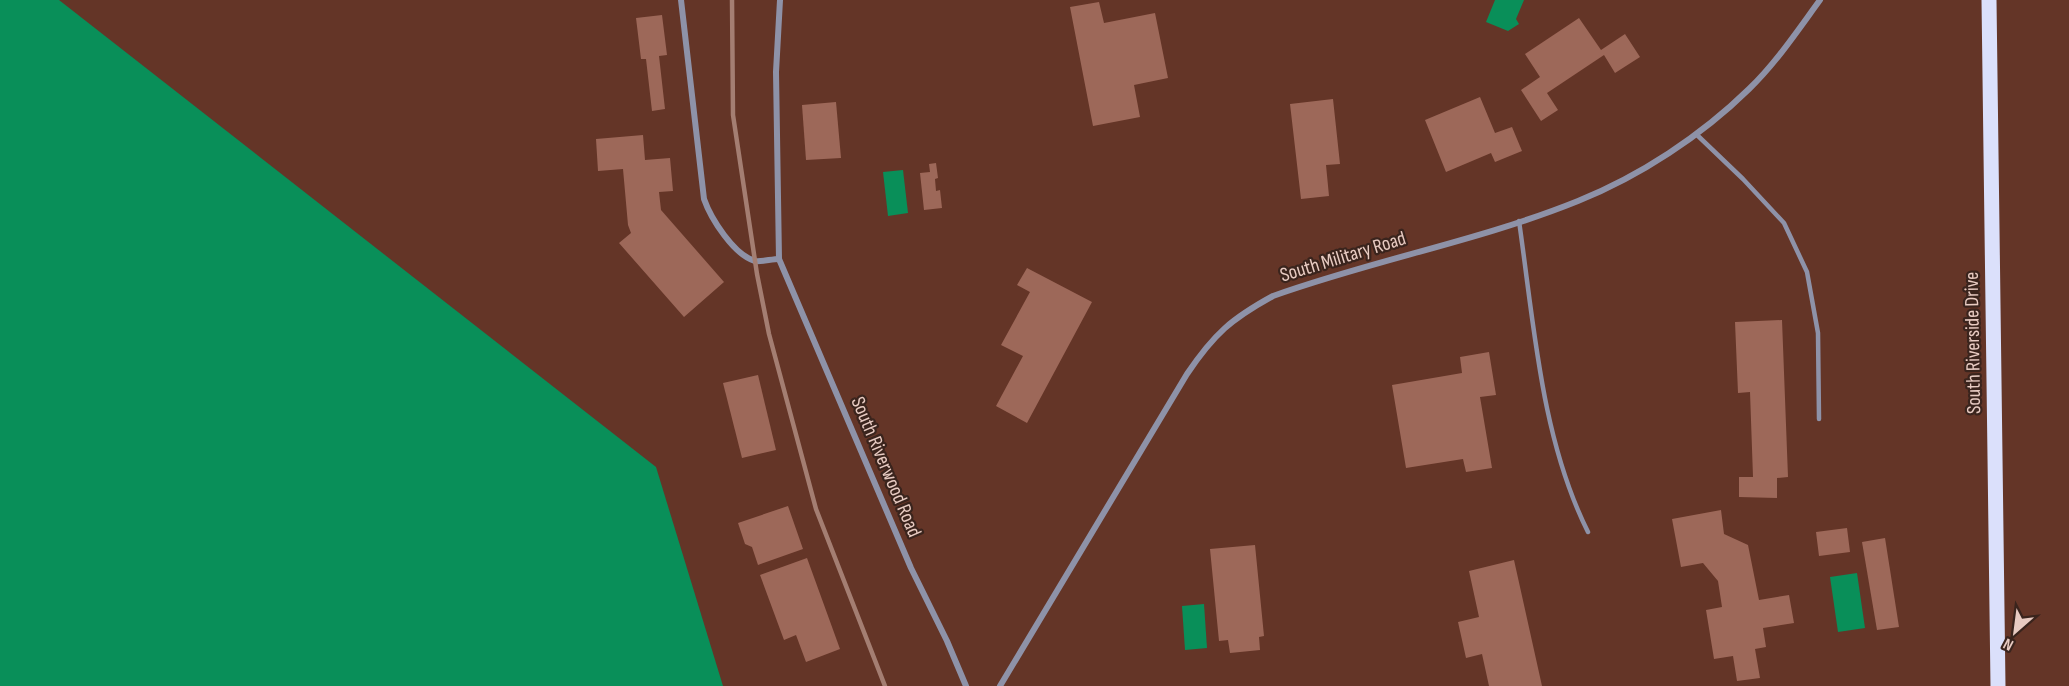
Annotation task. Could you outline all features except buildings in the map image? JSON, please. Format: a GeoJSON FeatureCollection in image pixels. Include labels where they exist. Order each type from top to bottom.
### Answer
{"type":"FeatureCollection","features":[{"type":"Feature","properties":{"kind":"main road","name":"South Riverside Drive"},"geometry":{"type":"LineString","coordinates":[[1989,0],[1998,686]]}},
{"type":"Feature","properties":{"kind":"street"},"geometry":{"type":"LineString","coordinates":[[681,0],[704,200],[722,232],[738,250],[756,261],[779,260]]}},
{"type":"Feature","properties":{"kind":"street","name":"South Riverwood Road"},"geometry":{"type":"LineString","coordinates":[[780,0],[777,72],[779,260],[911,568],[947,640],[966,686]]}},
{"type":"Feature","properties":{"kind":"street","name":"South Military Road"},"geometry":{"type":"LineString","coordinates":[[1000,686],[1187,374],[1206,346],[1225,326],[1248,309],[1273,296],[1519,221],[1578,201],[1631,175],[1696,134],[1751,88],[1820,0]]}},
{"type":"Feature","properties":{"kind":"lane"},"geometry":{"type":"LineString","coordinates":[[1696,134],[1784,223],[1807,272],[1818,333],[1819,419]]}},
{"type":"Feature","properties":{"kind":"lane"},"geometry":{"type":"LineString","coordinates":[[1519,221],[1545,405],[1575,507],[1588,532]]}},
{"type":"Feature","properties":{"kind":"shaded area"},"geometry":{"type":"Polygon","coordinates":[[[0,0],[59,0],[656,467],[723,686],[0,686],[0,0]]]}},
{"type":"Feature","properties":{"kind":"shaded area"},"geometry":{"type":"Polygon","coordinates":[[[1495,0],[1524,0],[1516,19],[1519,24],[1508,31],[1486,22],[1495,0]]]}},
{"type":"Feature","properties":{"kind":"shaded area"},"geometry":{"type":"Polygon","coordinates":[[[903,170],[908,213],[888,216],[883,172],[903,170]]]}},
{"type":"Feature","properties":{"kind":"shaded area"},"geometry":{"type":"Polygon","coordinates":[[[1857,573],[1865,628],[1838,632],[1830,577],[1857,573]]]}},
{"type":"Feature","properties":{"kind":"shaded area"},"geometry":{"type":"Polygon","coordinates":[[[1204,604],[1207,648],[1185,650],[1182,606],[1204,604]]]}},
{"type":"Feature","properties":{"kind":"railway"},"geometry":{"type":"LineString","coordinates":[[732,0],[733,115],[757,274],[769,334],[816,509],[885,686]]}}]}
